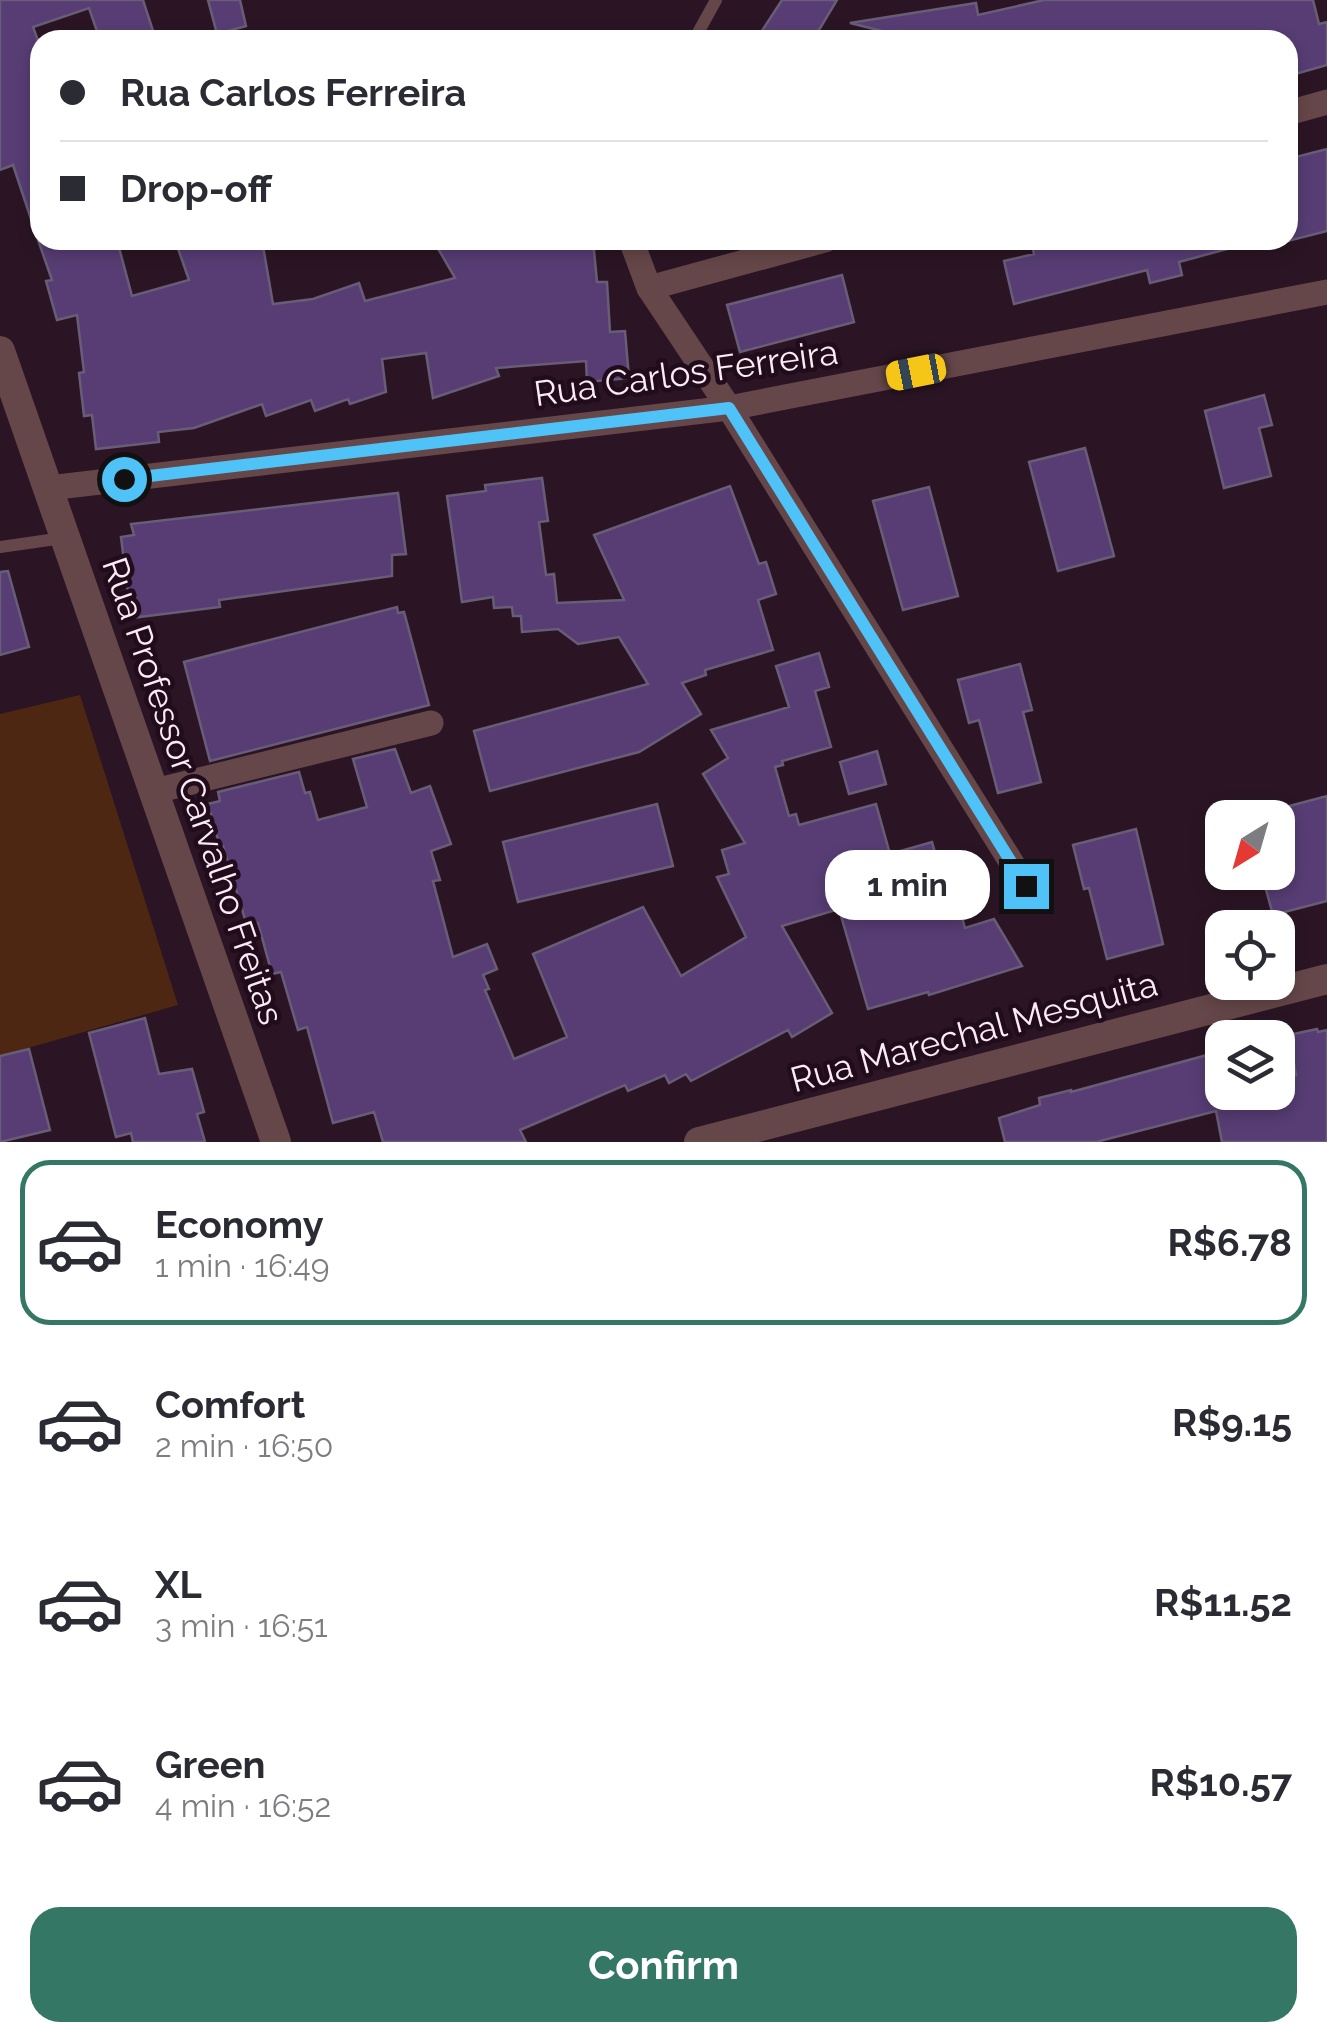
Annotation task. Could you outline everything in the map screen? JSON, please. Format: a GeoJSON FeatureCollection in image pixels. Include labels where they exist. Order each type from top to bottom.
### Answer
{"type":"FeatureCollection","features":[{"type":"Feature","properties":{"kind":"street"},"geometry":{"type":"LineString","coordinates":[[1298,110],[1327,102]]}},
{"type":"Feature","properties":{"kind":"street"},"geometry":{"type":"LineString","coordinates":[[635,250],[649,288],[729,408],[1026,886]]}},
{"type":"Feature","properties":{"kind":"street"},"geometry":{"type":"LineString","coordinates":[[649,288],[789,250]]}},
{"type":"Feature","properties":{"kind":"street","name":"Rua Carlos Ferreira"},"geometry":{"type":"LineString","coordinates":[[49,488],[729,408],[1327,292]]}},
{"type":"Feature","properties":{"kind":"street","name":"Rua Professor Carvalho Freitas"},"geometry":{"type":"LineString","coordinates":[[0,352],[276,1142]]}},
{"type":"Feature","properties":{"kind":"street"},"geometry":{"type":"LineString","coordinates":[[156,791],[431,723]]}},
{"type":"Feature","properties":{"kind":"street","name":"Rua Marechal Mesquita"},"geometry":{"type":"LineString","coordinates":[[698,1142],[1327,979]]}},
{"type":"Feature","properties":{"kind":"lane"},"geometry":{"type":"LineString","coordinates":[[700,30],[716,0]]}},
{"type":"Feature","properties":{"kind":"lane"},"geometry":{"type":"LineString","coordinates":[[0,546],[66,538]]}},
{"type":"Feature","properties":{"kind":"shaded area"},"geometry":{"type":"Polygon","coordinates":[[[80,695],[178,1005],[0,1056],[0,714],[80,695]]]}},
{"type":"Feature","properties":{"kind":"building"},"geometry":{"type":"Polygon","coordinates":[[[0,0],[143,0],[153,30],[97,30],[89,8],[30,30],[30,216],[13,165],[0,170],[0,0]]]}},
{"type":"Feature","properties":{"kind":"building"},"geometry":{"type":"Polygon","coordinates":[[[208,0],[240,0],[246,26],[216,30],[208,0]]]}},
{"type":"Feature","properties":{"kind":"building"},"geometry":{"type":"Polygon","coordinates":[[[782,0],[837,0],[819,30],[762,30],[782,0]]]}},
{"type":"Feature","properties":{"kind":"building"},"geometry":{"type":"Polygon","coordinates":[[[1044,0],[1313,0],[1319,24],[1327,22],[1327,65],[1298,73],[1298,30],[878,30],[850,23],[976,3],[978,15],[1044,0]]]}},
{"type":"Feature","properties":{"kind":"building"},"geometry":{"type":"Polygon","coordinates":[[[1327,149],[1327,231],[1298,238],[1298,156],[1327,149]]]}},
{"type":"Feature","properties":{"kind":"building"},"geometry":{"type":"Polygon","coordinates":[[[42,250],[120,250],[132,296],[189,280],[178,250],[264,250],[273,304],[313,299],[359,283],[365,301],[455,278],[439,250],[594,250],[597,282],[607,282],[610,332],[625,331],[629,378],[587,382],[586,361],[496,368],[499,376],[433,398],[426,353],[382,359],[386,392],[350,404],[348,399],[315,411],[311,400],[266,416],[262,404],[194,428],[158,432],[159,442],[96,449],[92,415],[84,416],[79,373],[84,372],[77,315],[57,320],[46,281],[52,280],[42,250]]]}},
{"type":"Feature","properties":{"kind":"building"},"geometry":{"type":"Polygon","coordinates":[[[1033,250],[1223,250],[1179,262],[1182,275],[1150,283],[1147,270],[1014,304],[1004,261],[1034,254],[1033,250]]]}},
{"type":"Feature","properties":{"kind":"building"},"geometry":{"type":"Polygon","coordinates":[[[842,275],[854,322],[740,352],[727,305],[842,275]]]}},
{"type":"Feature","properties":{"kind":"building"},"geometry":{"type":"Polygon","coordinates":[[[1264,395],[1272,425],[1259,428],[1271,476],[1224,488],[1205,411],[1264,395]]]}},
{"type":"Feature","properties":{"kind":"building"},"geometry":{"type":"Polygon","coordinates":[[[1085,448],[1114,556],[1058,571],[1029,462],[1085,448]]]}},
{"type":"Feature","properties":{"kind":"building"},"geometry":{"type":"Polygon","coordinates":[[[542,478],[548,521],[539,522],[546,575],[554,574],[557,603],[624,600],[594,535],[730,486],[759,564],[766,562],[776,594],[758,600],[773,650],[705,670],[706,675],[682,683],[701,714],[639,752],[490,791],[474,731],[648,684],[619,637],[578,644],[558,629],[522,632],[521,616],[513,616],[512,607],[494,608],[493,597],[462,602],[447,496],[486,491],[485,485],[542,478]]]}},
{"type":"Feature","properties":{"kind":"building"},"geometry":{"type":"Polygon","coordinates":[[[929,487],[958,596],[903,610],[873,501],[929,487]]]}},
{"type":"Feature","properties":{"kind":"building"},"geometry":{"type":"Polygon","coordinates":[[[398,493],[406,554],[392,555],[392,576],[219,600],[220,607],[131,618],[121,537],[134,535],[131,524],[398,493]]]}},
{"type":"Feature","properties":{"kind":"building"},"geometry":{"type":"Polygon","coordinates":[[[8,571],[29,647],[0,655],[0,572],[8,571]]]}},
{"type":"Feature","properties":{"kind":"building"},"geometry":{"type":"Polygon","coordinates":[[[397,607],[398,613],[404,612],[429,705],[210,761],[184,662],[397,607]]]}},
{"type":"Feature","properties":{"kind":"building"},"geometry":{"type":"Polygon","coordinates":[[[819,653],[829,687],[815,691],[831,747],[782,761],[783,765],[775,767],[789,816],[796,814],[799,825],[876,804],[890,854],[932,842],[943,880],[951,878],[965,928],[994,919],[1022,966],[868,1009],[839,909],[782,926],[832,1013],[792,1037],[788,1030],[691,1081],[686,1074],[669,1083],[665,1075],[628,1091],[625,1085],[520,1130],[526,1142],[383,1142],[374,1112],[333,1123],[307,1027],[298,1030],[281,972],[272,974],[258,923],[247,926],[208,804],[220,801],[218,792],[299,772],[318,820],[367,807],[353,759],[395,749],[411,793],[430,786],[451,844],[431,851],[440,880],[433,881],[453,957],[487,944],[497,969],[483,975],[489,989],[485,990],[514,1059],[567,1037],[533,954],[643,907],[681,976],[746,937],[717,877],[729,874],[722,850],[745,843],[703,774],[728,758],[711,730],[789,707],[776,666],[819,653]]]}},
{"type":"Feature","properties":{"kind":"building"},"geometry":{"type":"Polygon","coordinates":[[[1020,664],[1032,710],[1023,712],[1041,782],[998,793],[979,720],[969,723],[958,680],[1020,664]]]}},
{"type":"Feature","properties":{"kind":"building"},"geometry":{"type":"Polygon","coordinates":[[[877,751],[886,784],[849,794],[840,762],[877,751]]]}},
{"type":"Feature","properties":{"kind":"building"},"geometry":{"type":"Polygon","coordinates":[[[1327,796],[1327,901],[1292,910],[1272,910],[1266,890],[1295,890],[1295,804],[1327,796]]]}},
{"type":"Feature","properties":{"kind":"building"},"geometry":{"type":"Polygon","coordinates":[[[657,804],[673,866],[518,902],[503,842],[657,804]]]}},
{"type":"Feature","properties":{"kind":"building"},"geometry":{"type":"Polygon","coordinates":[[[1136,829],[1163,944],[1107,959],[1089,888],[1084,889],[1073,845],[1136,829]]]}},
{"type":"Feature","properties":{"kind":"building"},"geometry":{"type":"Polygon","coordinates":[[[145,1018],[159,1074],[192,1069],[204,1112],[197,1114],[205,1142],[133,1142],[131,1133],[116,1137],[89,1033],[145,1018]]]}},
{"type":"Feature","properties":{"kind":"building"},"geometry":{"type":"Polygon","coordinates":[[[1327,1030],[1327,1142],[1222,1142],[1216,1111],[1096,1142],[1005,1142],[999,1118],[1040,1105],[1039,1098],[1205,1056],[1205,1110],[1295,1110],[1295,1034],[1327,1030]]]}},
{"type":"Feature","properties":{"kind":"building"},"geometry":{"type":"Polygon","coordinates":[[[29,1049],[50,1130],[0,1142],[0,1056],[29,1049]]]}},
{"type":"Feature","properties":{"kind":"route"},"geometry":{"type":"LineString","coordinates":[[124,479],[729,408],[1026,886]]}}]}
